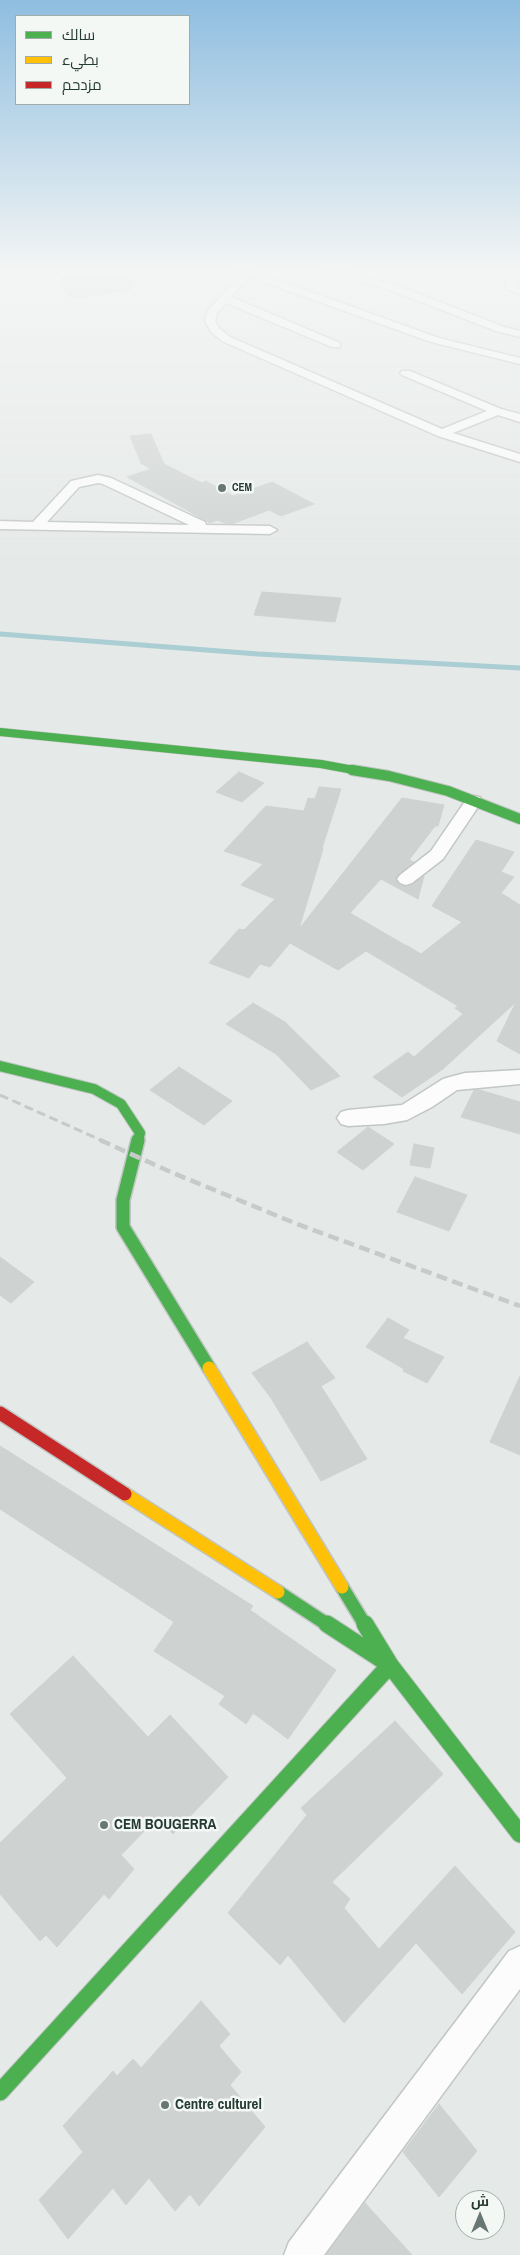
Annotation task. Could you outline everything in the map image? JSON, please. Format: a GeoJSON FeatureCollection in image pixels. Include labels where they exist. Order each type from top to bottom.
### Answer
{"type":"FeatureCollection","features":[{"type":"Feature","properties":{"kind":"street"},"geometry":{"type":"LineString","coordinates":[[305,373],[442,433],[520,458]]}},
{"type":"Feature","properties":{"kind":"street"},"geometry":{"type":"LineString","coordinates":[[407,373],[497,411],[520,418]]}},
{"type":"Feature","properties":{"kind":"street"},"geometry":{"type":"LineString","coordinates":[[442,433],[497,411]]}},
{"type":"Feature","properties":{"kind":"street"},"geometry":{"type":"LineString","coordinates":[[36,526],[75,484],[98,479],[108,481],[207,528]]}},
{"type":"Feature","properties":{"kind":"street"},"geometry":{"type":"LineString","coordinates":[[0,525],[270,530]]}},
{"type":"Feature","properties":{"kind":"street"},"geometry":{"type":"LineString","coordinates":[[0,732],[321,764],[389,776],[448,792],[520,819]]}},
{"type":"Feature","properties":{"kind":"street"},"geometry":{"type":"LineString","coordinates":[[406,880],[437,855],[474,801]]}},
{"type":"Feature","properties":{"kind":"street"},"geometry":{"type":"LineString","coordinates":[[0,1066],[94,1089],[121,1104],[140,1133],[123,1200],[123,1227],[390,1665],[520,1834]]}},
{"type":"Feature","properties":{"kind":"street"},"geometry":{"type":"LineString","coordinates":[[348,1118],[384,1116],[407,1112],[450,1084],[466,1080],[520,1076]]}},
{"type":"Feature","properties":{"kind":"street"},"geometry":{"type":"LineString","coordinates":[[0,1413],[390,1665]]}},
{"type":"Feature","properties":{"kind":"street"},"geometry":{"type":"LineString","coordinates":[[0,2092],[390,1665]]}},
{"type":"Feature","properties":{"kind":"street"},"geometry":{"type":"LineString","coordinates":[[302,2255],[520,1962]]}},
{"type":"Feature","properties":{"kind":"building"},"geometry":{"type":"Polygon","coordinates":[[[151,434],[164,464],[202,483],[206,481],[233,496],[272,482],[314,504],[281,516],[269,510],[232,524],[218,520],[210,523],[127,477],[151,469],[141,463],[130,436],[151,434]]]}},
{"type":"Feature","properties":{"kind":"building"},"geometry":{"type":"Polygon","coordinates":[[[262,592],[341,598],[335,622],[254,615],[262,592]]]}},
{"type":"Feature","properties":{"kind":"building"},"geometry":{"type":"Polygon","coordinates":[[[239,772],[264,783],[242,802],[216,792],[239,772]]]}},
{"type":"Feature","properties":{"kind":"building"},"geometry":{"type":"Polygon","coordinates":[[[319,787],[341,789],[299,929],[402,798],[444,805],[438,826],[435,826],[409,860],[414,862],[395,879],[399,885],[407,887],[424,876],[418,899],[381,879],[350,913],[405,945],[404,948],[406,945],[421,954],[462,922],[432,906],[476,840],[514,852],[501,872],[514,877],[501,893],[520,905],[520,1054],[497,1041],[516,1002],[443,1069],[402,1097],[373,1077],[408,1052],[414,1057],[463,1014],[455,1008],[458,1006],[366,951],[338,970],[290,943],[270,967],[260,964],[249,978],[209,963],[239,929],[244,930],[275,899],[241,885],[263,864],[224,851],[266,806],[304,811],[308,798],[315,799],[319,787]]]}},
{"type":"Feature","properties":{"kind":"building"},"geometry":{"type":"Polygon","coordinates":[[[253,1003],[285,1022],[340,1076],[311,1090],[276,1054],[226,1024],[253,1003]]]}},
{"type":"Feature","properties":{"kind":"building"},"geometry":{"type":"Polygon","coordinates":[[[179,1067],[232,1101],[204,1125],[150,1090],[179,1067]]]}},
{"type":"Feature","properties":{"kind":"building"},"geometry":{"type":"Polygon","coordinates":[[[474,1090],[480,1090],[520,1102],[520,1134],[461,1117],[474,1090]]]}},
{"type":"Feature","properties":{"kind":"building"},"geometry":{"type":"Polygon","coordinates":[[[368,1127],[394,1144],[363,1170],[337,1152],[368,1127]]]}},
{"type":"Feature","properties":{"kind":"building"},"geometry":{"type":"Polygon","coordinates":[[[414,1144],[434,1148],[430,1168],[410,1165],[414,1144]]]}},
{"type":"Feature","properties":{"kind":"building"},"geometry":{"type":"Polygon","coordinates":[[[415,1177],[467,1195],[449,1231],[397,1212],[415,1177]]]}},
{"type":"Feature","properties":{"kind":"building"},"geometry":{"type":"Polygon","coordinates":[[[0,1257],[34,1282],[11,1303],[0,1295],[0,1257]]]}},
{"type":"Feature","properties":{"kind":"building"},"geometry":{"type":"Polygon","coordinates":[[[388,1318],[409,1330],[403,1338],[444,1357],[427,1383],[403,1371],[404,1369],[366,1347],[388,1318]]]}},
{"type":"Feature","properties":{"kind":"building"},"geometry":{"type":"Polygon","coordinates":[[[307,1342],[335,1378],[321,1386],[367,1459],[321,1481],[271,1398],[252,1373],[307,1342]]]}},
{"type":"Feature","properties":{"kind":"building"},"geometry":{"type":"Polygon","coordinates":[[[520,1376],[520,1455],[490,1442],[520,1376]]]}},
{"type":"Feature","properties":{"kind":"building"},"geometry":{"type":"Polygon","coordinates":[[[0,1446],[253,1606],[250,1610],[336,1670],[288,1739],[253,1713],[246,1724],[219,1704],[225,1696],[154,1651],[174,1622],[0,1509],[0,1446]]]}},
{"type":"Feature","properties":{"kind":"building"},"geometry":{"type":"Polygon","coordinates":[[[73,1656],[148,1737],[170,1715],[228,1777],[173,1834],[158,1817],[121,1855],[134,1869],[109,1899],[104,1894],[57,1947],[46,1935],[40,1941],[0,1894],[0,1843],[67,1778],[10,1714],[73,1656]]]}},
{"type":"Feature","properties":{"kind":"building"},"geometry":{"type":"Polygon","coordinates":[[[395,1721],[443,1774],[332,1882],[350,1899],[344,1908],[379,1949],[455,1866],[515,1932],[462,1994],[416,1943],[344,2023],[288,1955],[280,1965],[228,1913],[307,1815],[301,1808],[395,1721]]]}},
{"type":"Feature","properties":{"kind":"building","name":"Centre culturel"},"geometry":{"type":"Polygon","coordinates":[[[201,2001],[230,2034],[219,2046],[241,2072],[230,2085],[265,2127],[199,2206],[190,2194],[175,2211],[149,2178],[126,2205],[113,2188],[68,2239],[39,2200],[83,2152],[63,2126],[113,2071],[117,2076],[133,2059],[141,2068],[201,2001]]]}},
{"type":"Feature","properties":{"kind":"building"},"geometry":{"type":"Polygon","coordinates":[[[439,2104],[477,2151],[439,2197],[403,2152],[439,2104]]]}},
{"type":"Feature","properties":{"kind":"building"},"geometry":{"type":"Polygon","coordinates":[[[365,2203],[412,2255],[326,2255],[365,2203]]]}},
{"type":"Feature","properties":{"kind":"waterway"},"geometry":{"type":"LineString","coordinates":[[0,634],[258,654],[520,668]]}},
{"type":"Feature","properties":{"kind":"railway"},"geometry":{"type":"LineString","coordinates":[[0,1095],[103,1141]]}},
{"type":"Feature","properties":{"kind":"railway"},"geometry":{"type":"LineString","coordinates":[[100,1140],[173,1173],[297,1224],[520,1306]]}},
{"type":"Feature","properties":{"kind":"traffic: fast"},"geometry":{"type":"LineString","coordinates":[[0,732],[321,764],[389,776],[448,791],[520,819]]}},
{"type":"Feature","properties":{"kind":"traffic: fast"},"geometry":{"type":"LineString","coordinates":[[0,1066],[94,1089],[121,1104],[140,1133],[123,1200],[123,1227],[209,1368]]}},
{"type":"Feature","properties":{"kind":"traffic: fast"},"geometry":{"type":"LineString","coordinates":[[0,2092],[390,1665],[342,1587]]}},
{"type":"Feature","properties":{"kind":"traffic: fast"},"geometry":{"type":"LineString","coordinates":[[278,1592],[390,1665],[520,1834]]}},
{"type":"Feature","properties":{"kind":"traffic: slow"},"geometry":{"type":"LineString","coordinates":[[209,1368],[342,1587]]}},
{"type":"Feature","properties":{"kind":"traffic: slow"},"geometry":{"type":"LineString","coordinates":[[125,1494],[278,1592]]}},
{"type":"Feature","properties":{"kind":"traffic: jam"},"geometry":{"type":"LineString","coordinates":[[0,1413],[125,1494]]}},
{"type":"Feature","properties":{"kind":"place","name":"CEM"},"geometry":{"type":"Point","coordinates":[222,488]}},
{"type":"Feature","properties":{"kind":"place","name":"CEM BOUGERRA"},"geometry":{"type":"Point","coordinates":[104,1825]}},
{"type":"Feature","properties":{"kind":"place","name":"Centre culturel"},"geometry":{"type":"Point","coordinates":[165,2105]}}]}
